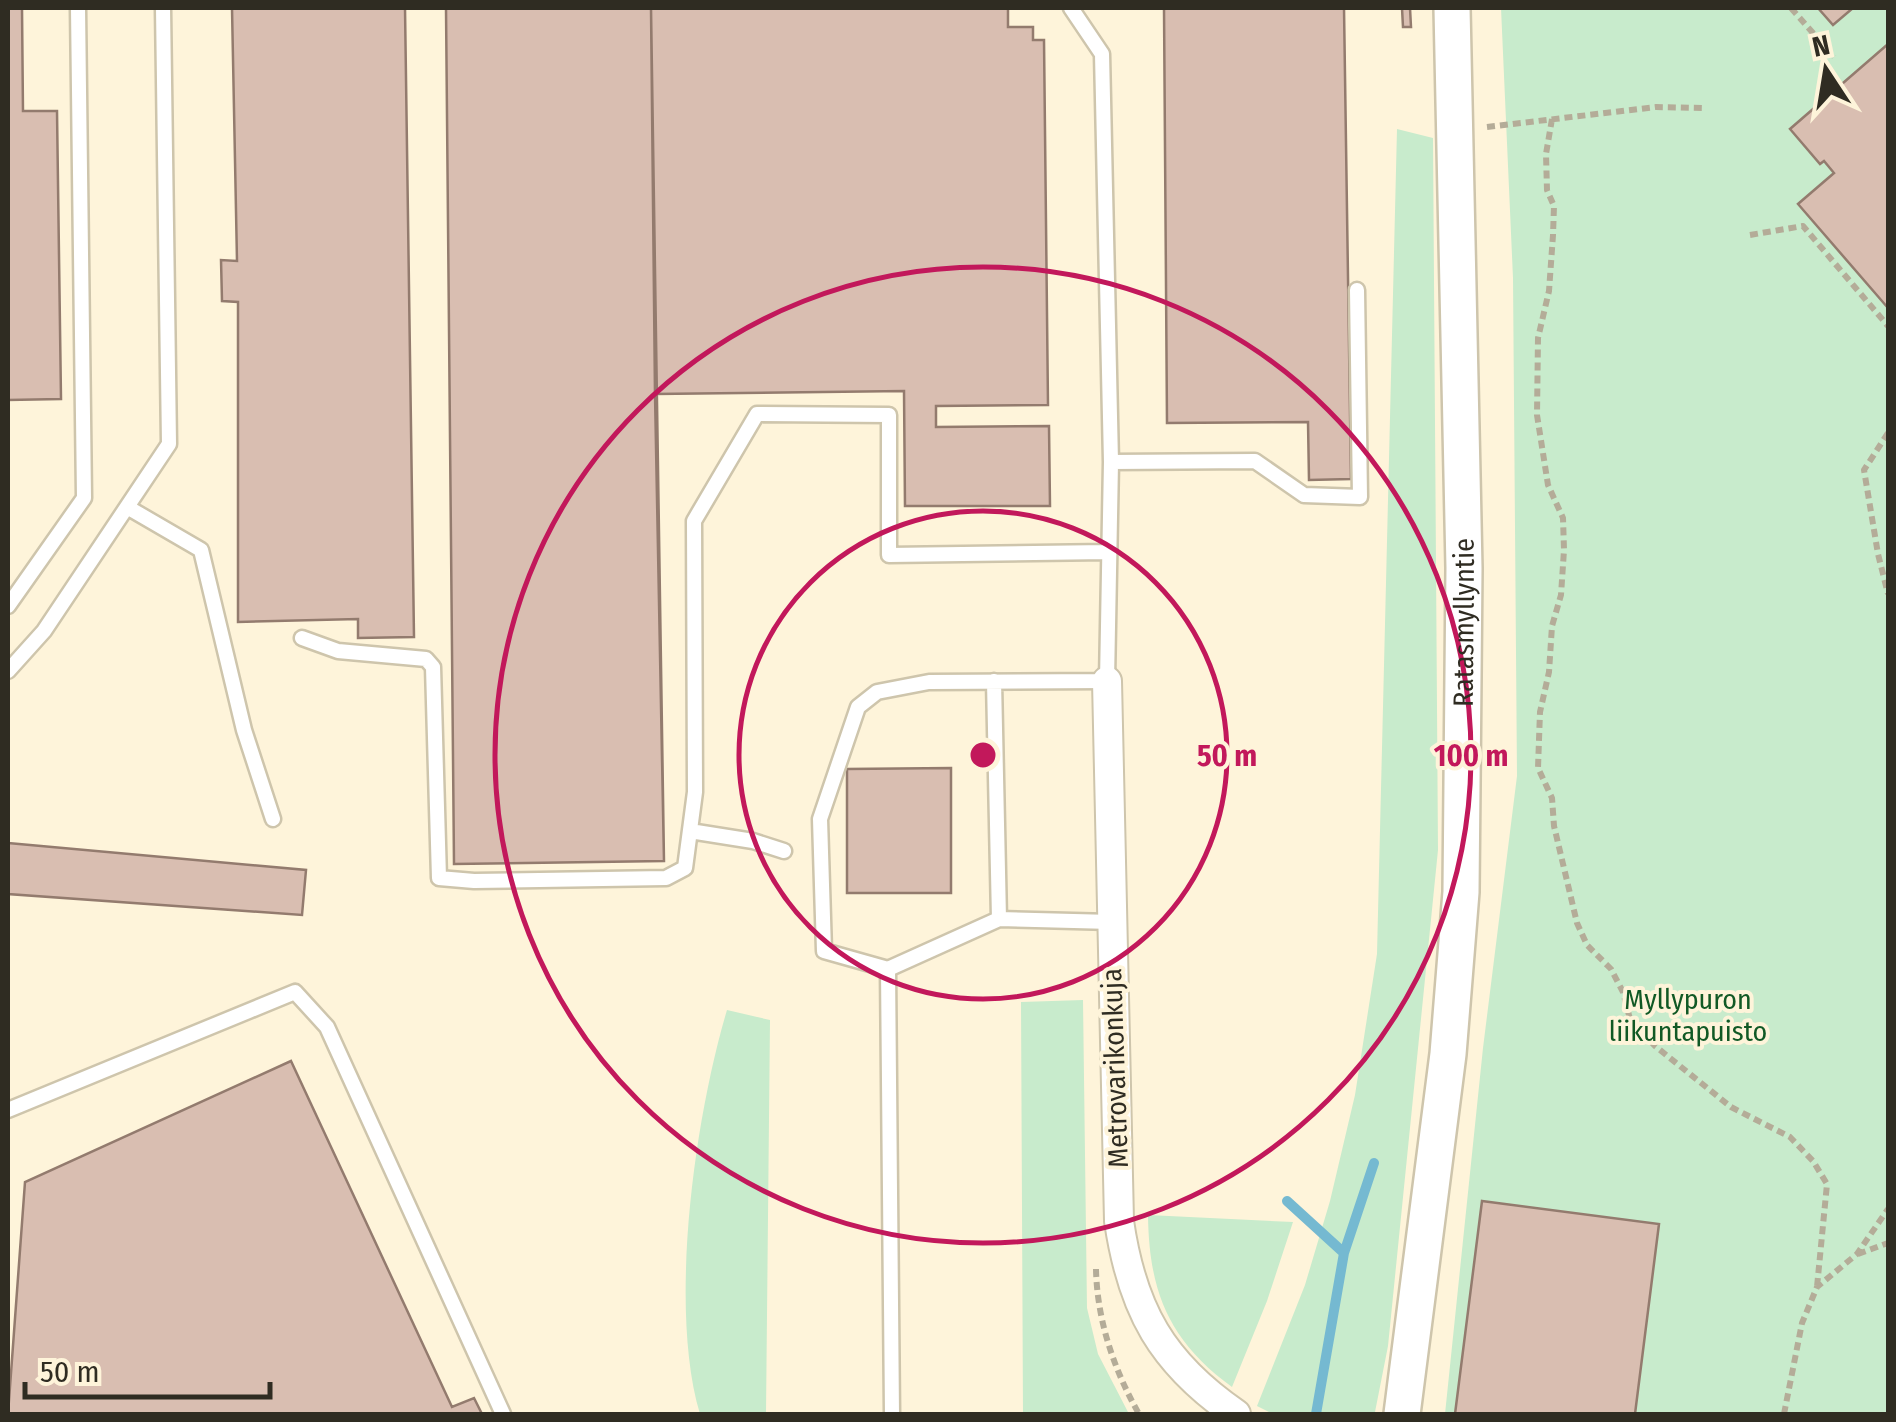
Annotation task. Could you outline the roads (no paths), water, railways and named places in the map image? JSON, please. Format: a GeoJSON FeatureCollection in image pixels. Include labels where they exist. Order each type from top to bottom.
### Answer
{"type":"FeatureCollection","features":[{"type":"Feature","properties":{"kind":"street","name":"Ratasmyllyntie"},"geometry":{"type":"LineString","coordinates":[[1402,1414],[1448,1054],[1460,892],[1464,568],[1452,8]]}},
{"type":"Feature","properties":{"kind":"street","name":"Metrovarikonkuja"},"geometry":{"type":"LineString","coordinates":[[1107,681],[1119,1221],[1124,1255],[1150,1324],[1175,1364],[1208,1395],[1236,1414]]}},
{"type":"Feature","properties":{"kind":"lane"},"geometry":{"type":"LineString","coordinates":[[8,606],[84,498],[78,8]]}},
{"type":"Feature","properties":{"kind":"lane"},"geometry":{"type":"LineString","coordinates":[[8,671],[44,631],[169,444],[164,8]]}},
{"type":"Feature","properties":{"kind":"lane"},"geometry":{"type":"LineString","coordinates":[[1071,8],[1102,54],[1111,462],[1107,681],[929,682],[877,692],[858,706],[820,819],[824,951],[888,969],[998,919],[1112,922]]}},
{"type":"Feature","properties":{"kind":"lane"},"geometry":{"type":"LineString","coordinates":[[1111,462],[1254,461],[1304,495],[1360,497],[1358,290]]}},
{"type":"Feature","properties":{"kind":"lane"},"geometry":{"type":"LineString","coordinates":[[302,638],[338,651],[426,659],[433,667],[439,878],[666,878],[686,868],[695,792],[694,520],[757,414],[890,414],[890,555],[1107,552]]}},
{"type":"Feature","properties":{"kind":"lane"},"geometry":{"type":"LineString","coordinates":[[127,507],[201,550],[236,696],[273,819]]}},
{"type":"Feature","properties":{"kind":"lane"},"geometry":{"type":"LineString","coordinates":[[994,681],[998,919]]}},
{"type":"Feature","properties":{"kind":"lane"},"geometry":{"type":"LineString","coordinates":[[690,831],[753,841],[784,851]]}},
{"type":"Feature","properties":{"kind":"lane"},"geometry":{"type":"LineString","coordinates":[[888,969],[892,1414]]}},
{"type":"Feature","properties":{"kind":"lane"},"geometry":{"type":"LineString","coordinates":[[8,1110],[295,992],[327,1027],[500,1408]]}},
{"type":"Feature","properties":{"kind":"waterway"},"geometry":{"type":"LineString","coordinates":[[1316,1414],[1344,1253],[1374,1163]]}},
{"type":"Feature","properties":{"kind":"waterway"},"geometry":{"type":"LineString","coordinates":[[1287,1201],[1344,1253]]}},
{"type":"Feature","properties":{"kind":"park label","name":"Myllypuron liikuntapuisto"},"geometry":{"type":"Point","coordinates":[1688,1015]}}]}
